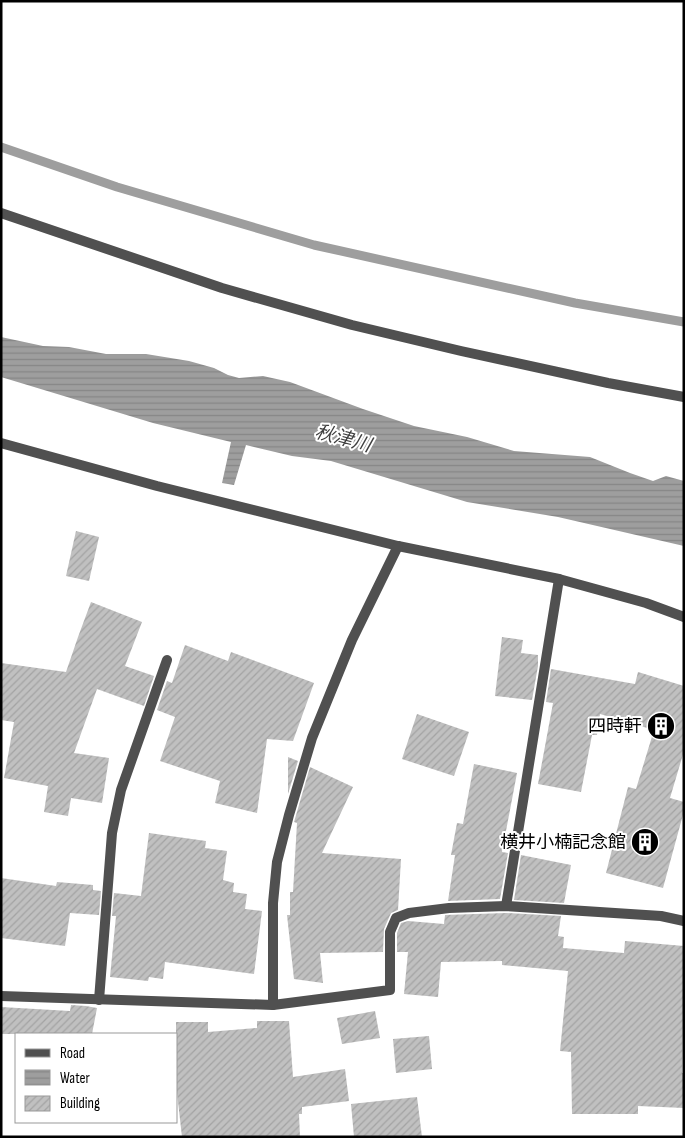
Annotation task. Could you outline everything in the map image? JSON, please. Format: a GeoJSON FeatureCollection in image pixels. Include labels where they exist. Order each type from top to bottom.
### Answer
{"type":"FeatureCollection","features":[{"type":"Feature","properties":{"kind":"street"},"geometry":{"type":"LineString","coordinates":[[1,213],[222,288],[352,325],[461,352],[684,397]]}},
{"type":"Feature","properties":{"kind":"street"},"geometry":{"type":"LineString","coordinates":[[1,443],[157,486],[398,546],[559,579],[646,603],[684,617]]}},
{"type":"Feature","properties":{"kind":"street"},"geometry":{"type":"LineString","coordinates":[[273,1006],[273,904],[277,862],[289,815],[312,738],[352,640],[398,546]]}},
{"type":"Feature","properties":{"kind":"street"},"geometry":{"type":"LineString","coordinates":[[506,906],[559,579]]}},
{"type":"Feature","properties":{"kind":"street"},"geometry":{"type":"LineString","coordinates":[[99,1000],[112,833],[121,790],[167,660]]}},
{"type":"Feature","properties":{"kind":"street"},"geometry":{"type":"LineString","coordinates":[[1,996],[273,1006],[390,990],[390,932],[396,918],[409,913],[449,908],[506,906],[661,916],[684,921]]}},
{"type":"Feature","properties":{"kind":"water","name":"秋津川"},"geometry":{"type":"Polygon","coordinates":[[[1,337],[43,346],[69,347],[106,354],[146,354],[189,361],[239,378],[263,376],[290,382],[414,426],[467,437],[514,451],[590,457],[653,481],[666,476],[684,481],[684,546],[558,517],[467,502],[331,461],[292,456],[246,445],[234,485],[222,483],[231,442],[153,423],[1,377],[1,337]]]}},
{"type":"Feature","properties":{"kind":"building"},"geometry":{"type":"Polygon","coordinates":[[[76,531],[99,537],[89,581],[66,576],[76,531]]]}},
{"type":"Feature","properties":{"kind":"building"},"geometry":{"type":"Polygon","coordinates":[[[91,602],[142,622],[125,666],[154,676],[144,706],[97,689],[74,753],[109,758],[102,803],[71,798],[68,816],[44,812],[48,786],[4,778],[14,722],[1,720],[1,663],[66,672],[91,602]]]}},
{"type":"Feature","properties":{"kind":"building"},"geometry":{"type":"Polygon","coordinates":[[[502,637],[523,640],[521,653],[538,655],[532,700],[495,696],[502,637]]]}},
{"type":"Feature","properties":{"kind":"building"},"geometry":{"type":"Polygon","coordinates":[[[185,645],[228,661],[231,652],[314,683],[293,741],[267,739],[257,813],[215,803],[220,781],[160,761],[175,717],[157,710],[167,681],[172,683],[185,645]]]}},
{"type":"Feature","properties":{"kind":"building"},"geometry":{"type":"Polygon","coordinates":[[[551,669],[635,684],[638,672],[684,686],[684,751],[670,798],[684,802],[684,811],[663,888],[606,873],[628,787],[636,789],[654,730],[600,714],[597,735],[592,735],[581,792],[538,784],[553,703],[546,702],[551,669]]]}},
{"type":"Feature","properties":{"kind":"building"},"geometry":{"type":"Polygon","coordinates":[[[417,714],[469,732],[454,776],[402,759],[417,714]]]}},
{"type":"Feature","properties":{"kind":"building"},"geometry":{"type":"Polygon","coordinates":[[[288,757],[298,761],[288,794],[288,757]]]}},
{"type":"Feature","properties":{"kind":"building"},"geometry":{"type":"Polygon","coordinates":[[[474,764],[517,773],[502,852],[508,853],[500,899],[448,901],[455,855],[451,855],[457,823],[463,824],[474,764]]]}},
{"type":"Feature","properties":{"kind":"building"},"geometry":{"type":"Polygon","coordinates":[[[310,767],[353,787],[322,853],[401,859],[398,910],[391,913],[384,929],[383,952],[320,953],[323,983],[294,979],[287,915],[290,915],[290,892],[293,892],[297,823],[294,822],[310,767]]]}},
{"type":"Feature","properties":{"kind":"building"},"geometry":{"type":"Polygon","coordinates":[[[149,833],[206,841],[205,848],[227,851],[223,880],[234,883],[233,892],[247,894],[245,909],[262,911],[254,974],[165,962],[163,979],[149,977],[148,981],[110,977],[116,916],[112,916],[114,893],[141,896],[149,833]]]}},
{"type":"Feature","properties":{"kind":"building"},"geometry":{"type":"Polygon","coordinates":[[[521,855],[571,865],[564,903],[514,900],[521,855]]]}},
{"type":"Feature","properties":{"kind":"building"},"geometry":{"type":"Polygon","coordinates":[[[1,878],[56,886],[57,882],[93,885],[93,890],[101,891],[99,915],[70,913],[65,946],[1,938],[1,878]]]}},
{"type":"Feature","properties":{"kind":"building"},"geometry":{"type":"Polygon","coordinates":[[[506,913],[561,916],[558,936],[564,937],[563,948],[624,953],[625,941],[684,946],[682,1073],[684,1073],[684,1108],[638,1106],[638,1114],[572,1114],[571,1052],[560,1051],[568,971],[502,965],[502,961],[441,962],[438,997],[404,994],[408,952],[397,952],[397,933],[401,923],[408,921],[444,924],[445,915],[506,913]]]}},
{"type":"Feature","properties":{"kind":"building"},"geometry":{"type":"Polygon","coordinates":[[[71,1005],[97,1008],[92,1033],[1,1034],[1,1007],[70,1011],[71,1005]]]}},
{"type":"Feature","properties":{"kind":"building"},"geometry":{"type":"Polygon","coordinates":[[[375,1011],[380,1038],[342,1044],[337,1018],[375,1011]]]}},
{"type":"Feature","properties":{"kind":"building"},"geometry":{"type":"Polygon","coordinates":[[[257,1021],[289,1021],[293,1077],[345,1069],[349,1101],[302,1107],[302,1114],[299,1114],[300,1137],[182,1137],[178,1102],[178,1033],[176,1033],[176,1022],[208,1022],[208,1032],[257,1028],[257,1021]]]}},
{"type":"Feature","properties":{"kind":"building"},"geometry":{"type":"Polygon","coordinates":[[[429,1036],[432,1069],[396,1073],[393,1039],[429,1036]]]}},
{"type":"Feature","properties":{"kind":"building"},"geometry":{"type":"Polygon","coordinates":[[[417,1097],[422,1137],[354,1137],[351,1104],[417,1097]]]}},
{"type":"Feature","properties":{"kind":"waterway"},"geometry":{"type":"LineString","coordinates":[[1,147],[117,187],[314,245],[575,303],[684,322]]}},
{"type":"Feature","properties":{"kind":"place","name":"四時軒"},"geometry":{"type":"Point","coordinates":[661,726]}},
{"type":"Feature","properties":{"kind":"place","name":"横井小楠記念館"},"geometry":{"type":"Point","coordinates":[645,842]}}]}
